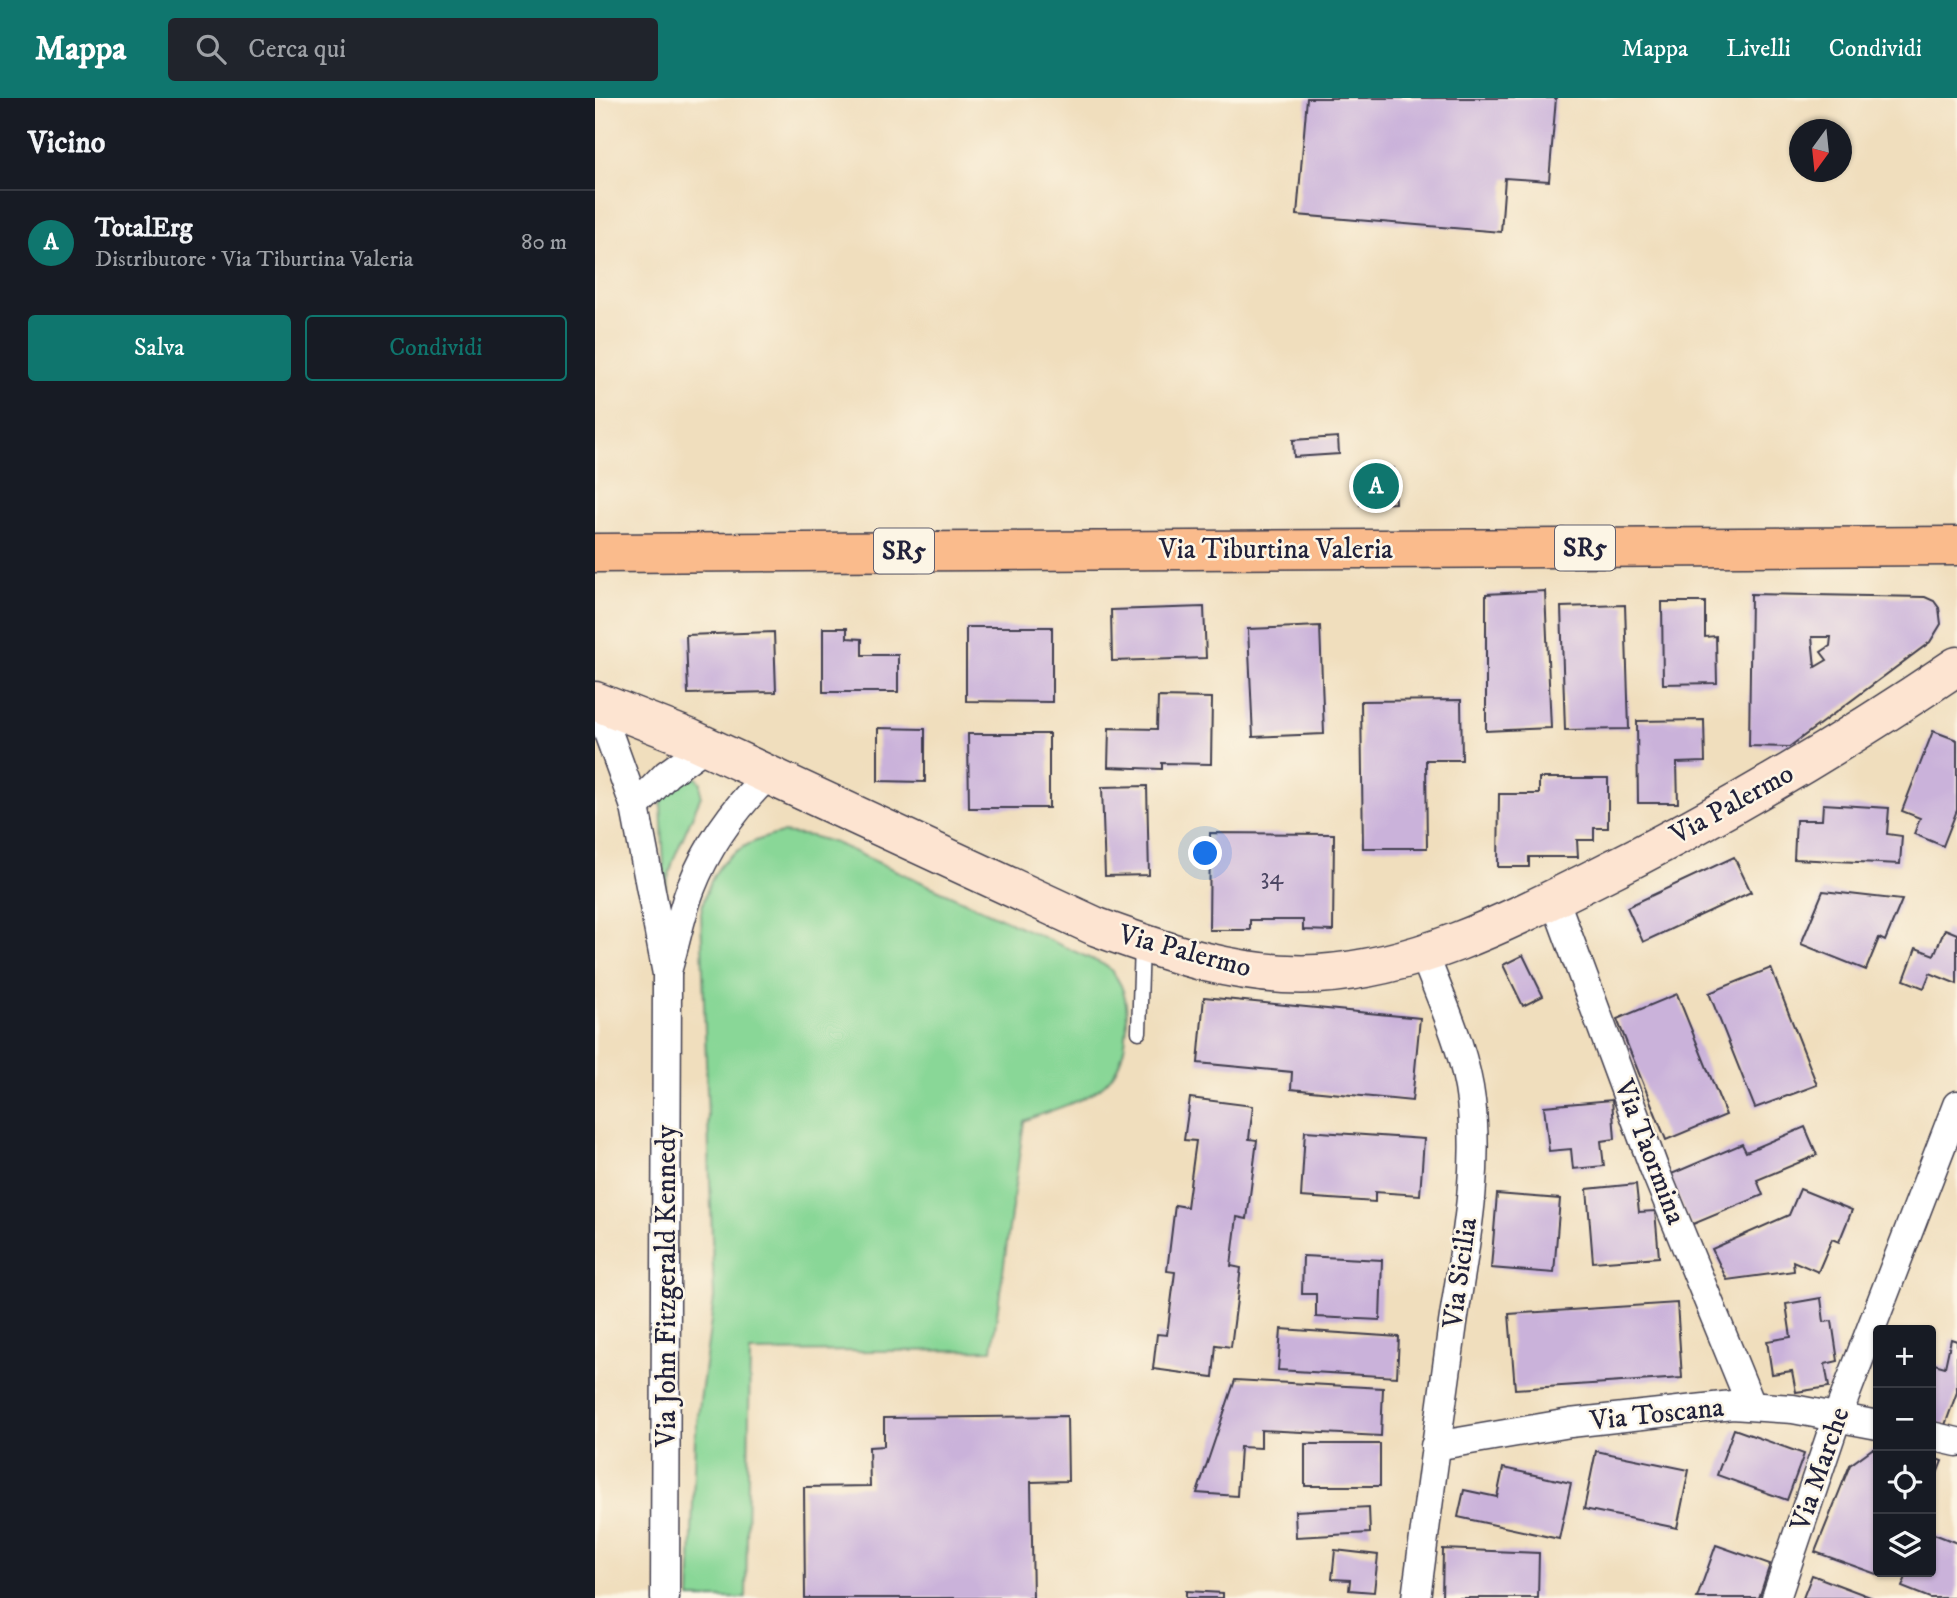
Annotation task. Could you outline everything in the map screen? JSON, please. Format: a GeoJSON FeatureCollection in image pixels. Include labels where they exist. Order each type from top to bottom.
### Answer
{"type":"FeatureCollection","features":[{"type":"Feature","properties":{"kind":"main road","name":"Via Tiburtina Valeria"},"geometry":{"type":"LineString","coordinates":[[595,553],[1957,546]]}},
{"type":"Feature","properties":{"kind":"street","name":"Via Palermo"},"geometry":{"type":"LineString","coordinates":[[596,701],[706,746],[1097,927],[1227,968],[1279,974],[1348,971],[1424,954],[1492,928],[1627,862],[1753,794],[1957,666]]}},
{"type":"Feature","properties":{"kind":"street","name":"Via John Fitzgerald Kennedy"},"geometry":{"type":"LineString","coordinates":[[596,701],[635,807],[667,974],[665,1598]]}},
{"type":"Feature","properties":{"kind":"street"},"geometry":{"type":"LineString","coordinates":[[635,807],[667,774],[706,746]]}},
{"type":"Feature","properties":{"kind":"street","name":"Via John Fitzgerald Kennedy"},"geometry":{"type":"LineString","coordinates":[[667,974],[691,889],[706,855],[744,799],[768,775]]}},
{"type":"Feature","properties":{"kind":"street","name":"Via Taormina"},"geometry":{"type":"LineString","coordinates":[[1555,898],[1654,1168],[1751,1405]]}},
{"type":"Feature","properties":{"kind":"street","name":"Via Sicilia"},"geometry":{"type":"LineString","coordinates":[[1416,1598],[1470,1208],[1474,1149],[1472,1109],[1466,1073],[1424,954]]}},
{"type":"Feature","properties":{"kind":"street","name":"Via Marche"},"geometry":{"type":"LineString","coordinates":[[1776,1598],[1837,1417],[1957,1105]]}},
{"type":"Feature","properties":{"kind":"street","name":"Via Toscana"},"geometry":{"type":"LineString","coordinates":[[1435,1446],[1580,1422],[1714,1406],[1751,1405],[1873,1423]]}},
{"type":"Feature","properties":{"kind":"street"},"geometry":{"type":"LineString","coordinates":[[1936,1437],[1957,1442]]}},
{"type":"Feature","properties":{"kind":"lane"},"geometry":{"type":"LineString","coordinates":[[1139,1032],[1143,943]]}},
{"type":"Feature","properties":{"kind":"green space"},"geometry":{"type":"Polygon","coordinates":[[[686,777],[697,778],[701,783],[701,796],[674,858],[665,889],[661,804],[667,789],[686,777]]]}},
{"type":"Feature","properties":{"kind":"green space"},"geometry":{"type":"Polygon","coordinates":[[[782,833],[811,836],[835,843],[1107,966],[1117,978],[1125,997],[1125,1045],[1119,1065],[1097,1090],[1082,1099],[1024,1121],[992,1350],[750,1352],[746,1598],[690,1598],[695,1438],[714,1298],[701,913],[711,881],[727,859],[750,843],[782,833]]]}},
{"type":"Feature","properties":{"kind":"building"},"geometry":{"type":"Polygon","coordinates":[[[1307,98],[1556,98],[1549,181],[1505,178],[1501,232],[1297,215],[1307,98]]]}},
{"type":"Feature","properties":{"kind":"building"},"geometry":{"type":"Polygon","coordinates":[[[1338,437],[1339,454],[1294,457],[1293,440],[1338,437]]]}},
{"type":"Feature","properties":{"kind":"building"},"geometry":{"type":"Polygon","coordinates":[[[1393,468],[1395,503],[1360,505],[1358,469],[1393,468]]]}},
{"type":"Feature","properties":{"kind":"building"},"geometry":{"type":"Polygon","coordinates":[[[1545,591],[1551,728],[1486,731],[1486,594],[1545,591]]]}},
{"type":"Feature","properties":{"kind":"building"},"geometry":{"type":"Polygon","coordinates":[[[1751,594],[1925,597],[1934,601],[1939,608],[1941,624],[1930,642],[1789,747],[1749,746],[1751,594]],[[1812,637],[1815,667],[1827,660],[1821,652],[1830,646],[1831,637],[1812,637]]]}},
{"type":"Feature","properties":{"kind":"building"},"geometry":{"type":"Polygon","coordinates":[[[1662,602],[1705,602],[1705,637],[1716,636],[1717,683],[1663,684],[1662,602]]]}},
{"type":"Feature","properties":{"kind":"building"},"geometry":{"type":"Polygon","coordinates":[[[1625,605],[1629,729],[1565,730],[1561,607],[1625,605]]]}},
{"type":"Feature","properties":{"kind":"building"},"geometry":{"type":"Polygon","coordinates":[[[1204,607],[1206,658],[1112,661],[1111,610],[1204,607]]]}},
{"type":"Feature","properties":{"kind":"building"},"geometry":{"type":"Polygon","coordinates":[[[1320,626],[1324,734],[1253,737],[1248,629],[1320,626]]]}},
{"type":"Feature","properties":{"kind":"building"},"geometry":{"type":"Polygon","coordinates":[[[966,627],[1052,627],[1052,702],[966,701],[966,627]]]}},
{"type":"Feature","properties":{"kind":"building"},"geometry":{"type":"Polygon","coordinates":[[[823,628],[847,628],[847,638],[862,639],[862,655],[898,655],[898,692],[823,692],[823,628]]]}},
{"type":"Feature","properties":{"kind":"building"},"geometry":{"type":"Polygon","coordinates":[[[774,632],[776,692],[688,694],[686,635],[774,632]]]}},
{"type":"Feature","properties":{"kind":"building"},"geometry":{"type":"Polygon","coordinates":[[[1158,697],[1212,698],[1211,764],[1162,763],[1162,769],[1108,767],[1109,728],[1157,729],[1158,697]]]}},
{"type":"Feature","properties":{"kind":"building"},"geometry":{"type":"Polygon","coordinates":[[[1461,700],[1462,760],[1426,760],[1427,848],[1363,848],[1361,701],[1461,700]]]}},
{"type":"Feature","properties":{"kind":"building"},"geometry":{"type":"Polygon","coordinates":[[[1704,720],[1705,762],[1677,763],[1678,803],[1638,803],[1637,721],[1704,720]]]}},
{"type":"Feature","properties":{"kind":"building"},"geometry":{"type":"Polygon","coordinates":[[[878,728],[925,729],[925,782],[878,781],[878,728]]]}},
{"type":"Feature","properties":{"kind":"building"},"geometry":{"type":"Polygon","coordinates":[[[1933,731],[1957,740],[1957,810],[1943,846],[1914,834],[1920,818],[1902,811],[1933,731]]]}},
{"type":"Feature","properties":{"kind":"building"},"geometry":{"type":"Polygon","coordinates":[[[968,734],[1049,734],[1049,808],[969,808],[968,734]]]}},
{"type":"Feature","properties":{"kind":"building"},"geometry":{"type":"Polygon","coordinates":[[[1539,778],[1608,778],[1608,828],[1594,828],[1594,840],[1577,840],[1578,857],[1529,857],[1529,867],[1498,867],[1499,794],[1539,794],[1539,778]]]}},
{"type":"Feature","properties":{"kind":"building"},"geometry":{"type":"Polygon","coordinates":[[[1147,786],[1149,875],[1105,876],[1102,787],[1147,786]]]}},
{"type":"Feature","properties":{"kind":"building"},"geometry":{"type":"Polygon","coordinates":[[[1823,804],[1889,808],[1887,834],[1902,836],[1900,864],[1794,859],[1796,820],[1822,820],[1823,804]]]}},
{"type":"Feature","properties":{"kind":"building"},"geometry":{"type":"Polygon","coordinates":[[[1210,833],[1334,834],[1333,931],[1303,930],[1303,920],[1250,920],[1250,930],[1209,930],[1210,833]]]}},
{"type":"Feature","properties":{"kind":"building"},"geometry":{"type":"Polygon","coordinates":[[[1734,857],[1751,892],[1643,942],[1627,907],[1734,857]]]}},
{"type":"Feature","properties":{"kind":"building"},"geometry":{"type":"Polygon","coordinates":[[[1823,891],[1902,900],[1885,941],[1879,938],[1866,970],[1801,944],[1823,891]]]}},
{"type":"Feature","properties":{"kind":"building"},"geometry":{"type":"Polygon","coordinates":[[[1945,929],[1957,934],[1957,984],[1930,973],[1924,988],[1904,980],[1916,948],[1934,955],[1945,929]]]}},
{"type":"Feature","properties":{"kind":"building"},"geometry":{"type":"Polygon","coordinates":[[[1523,955],[1543,996],[1523,1006],[1503,965],[1523,955]]]}},
{"type":"Feature","properties":{"kind":"building"},"geometry":{"type":"Polygon","coordinates":[[[1771,968],[1817,1085],[1755,1108],[1709,993],[1771,968]]]}},
{"type":"Feature","properties":{"kind":"building"},"geometry":{"type":"Polygon","coordinates":[[[1677,994],[1726,1115],[1666,1140],[1617,1019],[1677,994]]]}},
{"type":"Feature","properties":{"kind":"building"},"geometry":{"type":"Polygon","coordinates":[[[1204,997],[1420,1018],[1412,1101],[1291,1089],[1292,1072],[1198,1063],[1204,997]]]}},
{"type":"Feature","properties":{"kind":"building"},"geometry":{"type":"Polygon","coordinates":[[[1190,1098],[1253,1106],[1249,1139],[1257,1140],[1247,1219],[1237,1217],[1231,1266],[1241,1268],[1231,1347],[1216,1345],[1213,1377],[1153,1369],[1157,1334],[1167,1335],[1175,1272],[1167,1271],[1175,1205],[1187,1207],[1196,1141],[1184,1140],[1190,1098]]]}},
{"type":"Feature","properties":{"kind":"building"},"geometry":{"type":"Polygon","coordinates":[[[1612,1100],[1615,1139],[1601,1141],[1604,1166],[1573,1169],[1571,1149],[1549,1151],[1544,1106],[1612,1100]]]}},
{"type":"Feature","properties":{"kind":"building"},"geometry":{"type":"Polygon","coordinates":[[[1805,1127],[1817,1155],[1757,1180],[1763,1195],[1691,1225],[1669,1175],[1742,1144],[1746,1152],[1805,1127]]]}},
{"type":"Feature","properties":{"kind":"building"},"geometry":{"type":"Polygon","coordinates":[[[1305,1131],[1424,1139],[1420,1195],[1375,1192],[1375,1202],[1301,1197],[1305,1131]]]}},
{"type":"Feature","properties":{"kind":"building"},"geometry":{"type":"Polygon","coordinates":[[[1636,1184],[1639,1212],[1655,1211],[1659,1257],[1593,1262],[1587,1189],[1636,1184]]]}},
{"type":"Feature","properties":{"kind":"building"},"geometry":{"type":"Polygon","coordinates":[[[1800,1189],[1852,1210],[1839,1242],[1832,1239],[1818,1272],[1793,1261],[1794,1271],[1727,1280],[1712,1249],[1789,1215],[1800,1189]]]}},
{"type":"Feature","properties":{"kind":"building"},"geometry":{"type":"Polygon","coordinates":[[[1497,1194],[1560,1199],[1554,1273],[1491,1268],[1497,1194]]]}},
{"type":"Feature","properties":{"kind":"building"},"geometry":{"type":"Polygon","coordinates":[[[1303,1256],[1382,1260],[1380,1320],[1316,1317],[1316,1294],[1302,1294],[1303,1256]]]}},
{"type":"Feature","properties":{"kind":"building"},"geometry":{"type":"Polygon","coordinates":[[[1821,1298],[1824,1322],[1832,1321],[1838,1361],[1825,1364],[1829,1387],[1796,1392],[1792,1371],[1772,1374],[1767,1341],[1791,1337],[1786,1304],[1821,1298]]]}},
{"type":"Feature","properties":{"kind":"building"},"geometry":{"type":"Polygon","coordinates":[[[1677,1303],[1682,1378],[1515,1389],[1509,1314],[1677,1303]]]}},
{"type":"Feature","properties":{"kind":"building"},"geometry":{"type":"Polygon","coordinates":[[[1281,1329],[1399,1337],[1397,1377],[1278,1370],[1281,1329]]]}},
{"type":"Feature","properties":{"kind":"building"},"geometry":{"type":"Polygon","coordinates":[[[1951,1339],[1957,1341],[1957,1392],[1945,1425],[1936,1423],[1936,1364],[1945,1367],[1951,1339]]]}},
{"type":"Feature","properties":{"kind":"building"},"geometry":{"type":"Polygon","coordinates":[[[1235,1380],[1383,1388],[1381,1436],[1261,1430],[1261,1448],[1240,1447],[1237,1496],[1197,1493],[1235,1380]]]}},
{"type":"Feature","properties":{"kind":"building"},"geometry":{"type":"Polygon","coordinates":[[[1067,1416],[1068,1481],[1031,1482],[1033,1598],[805,1598],[804,1487],[870,1486],[869,1447],[884,1446],[884,1418],[1067,1416]]]}},
{"type":"Feature","properties":{"kind":"building"},"geometry":{"type":"Polygon","coordinates":[[[1734,1429],[1804,1454],[1787,1500],[1717,1475],[1734,1429]]]}},
{"type":"Feature","properties":{"kind":"building"},"geometry":{"type":"Polygon","coordinates":[[[1305,1444],[1380,1444],[1380,1486],[1305,1486],[1305,1444]]]}},
{"type":"Feature","properties":{"kind":"building"},"geometry":{"type":"Polygon","coordinates":[[[1873,1449],[1873,1573],[1815,1552],[1850,1465],[1873,1449]]]}},
{"type":"Feature","properties":{"kind":"building"},"geometry":{"type":"Polygon","coordinates":[[[1596,1451],[1689,1470],[1677,1528],[1584,1509],[1596,1451]]]}},
{"type":"Feature","properties":{"kind":"building"},"geometry":{"type":"Polygon","coordinates":[[[1936,1459],[1942,1461],[1936,1476],[1936,1459]]]}},
{"type":"Feature","properties":{"kind":"building"},"geometry":{"type":"Polygon","coordinates":[[[1503,1468],[1571,1483],[1559,1539],[1458,1517],[1464,1490],[1497,1497],[1503,1468]]]}},
{"type":"Feature","properties":{"kind":"building"},"geometry":{"type":"Polygon","coordinates":[[[1369,1507],[1370,1533],[1296,1537],[1295,1511],[1369,1507]]]}},
{"type":"Feature","properties":{"kind":"building"},"geometry":{"type":"Polygon","coordinates":[[[1936,1535],[1957,1543],[1957,1598],[1930,1598],[1902,1587],[1906,1577],[1936,1577],[1936,1535]]]}},
{"type":"Feature","properties":{"kind":"building"},"geometry":{"type":"Polygon","coordinates":[[[1716,1545],[1770,1564],[1759,1598],[1697,1598],[1716,1545]]]}},
{"type":"Feature","properties":{"kind":"building"},"geometry":{"type":"Polygon","coordinates":[[[1443,1549],[1539,1553],[1538,1598],[1442,1598],[1443,1549]]]}},
{"type":"Feature","properties":{"kind":"building"},"geometry":{"type":"Polygon","coordinates":[[[1335,1550],[1378,1555],[1374,1592],[1349,1590],[1350,1580],[1332,1579],[1335,1550]]]}},
{"type":"Feature","properties":{"kind":"building"},"geometry":{"type":"Polygon","coordinates":[[[1812,1575],[1873,1598],[1803,1598],[1812,1575]]]}},
{"type":"Feature","properties":{"kind":"building"},"geometry":{"type":"Polygon","coordinates":[[[1186,1591],[1223,1593],[1223,1598],[1186,1598],[1186,1591]]]}},
{"type":"Feature","properties":{"kind":"place","name":"TotalErg"},"geometry":{"type":"Point","coordinates":[1376,486]}}]}
